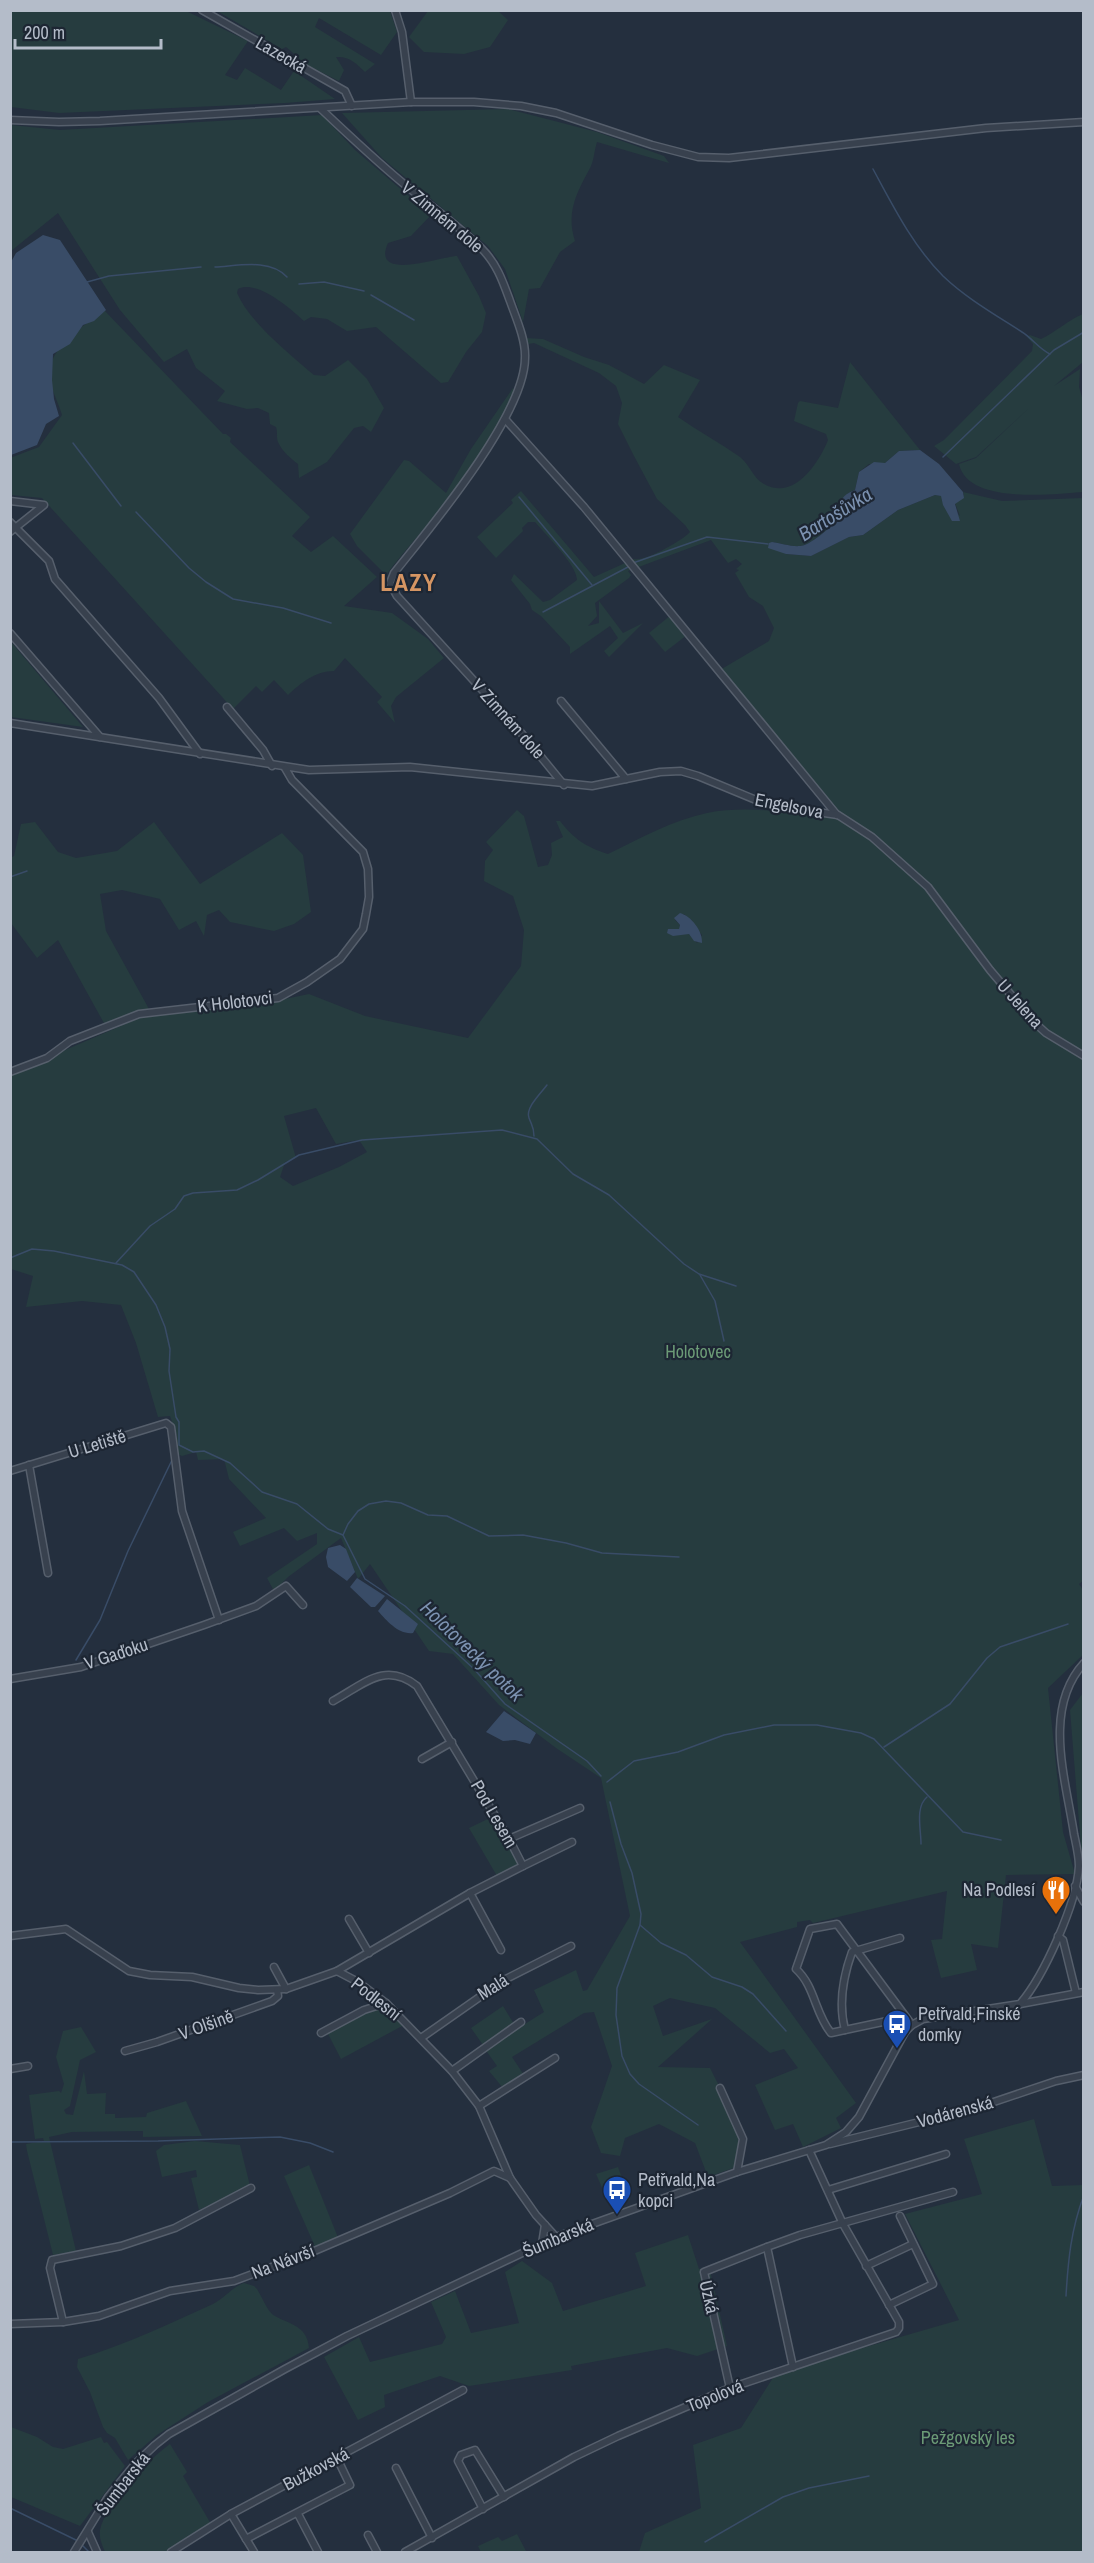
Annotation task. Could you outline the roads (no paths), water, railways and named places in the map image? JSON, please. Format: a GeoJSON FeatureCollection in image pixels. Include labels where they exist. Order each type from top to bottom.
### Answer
{"type":"FeatureCollection","features":[{"type":"Feature","properties":{"kind":"street","name":"Lazecká"},"geometry":{"type":"LineString","coordinates":[[202,10],[345,91],[352,106]]}},
{"type":"Feature","properties":{"kind":"street"},"geometry":{"type":"LineString","coordinates":[[395,10],[402,32],[411,102]]}},
{"type":"Feature","properties":{"kind":"street"},"geometry":{"type":"LineString","coordinates":[[10,120],[60,122],[321,109],[411,102],[474,102],[521,106],[579,120],[680,153],[699,157],[729,158],[986,128],[1083,122]]}},
{"type":"Feature","properties":{"kind":"street","name":"V Zimném dole"},"geometry":{"type":"LineString","coordinates":[[321,109],[378,162],[483,250],[499,270],[526,357],[522,379],[505,419],[467,477],[394,573],[390,583],[397,596],[524,736],[564,785]]}},
{"type":"Feature","properties":{"kind":"street"},"geometry":{"type":"LineString","coordinates":[[505,419],[584,507],[838,815]]}},
{"type":"Feature","properties":{"kind":"street"},"geometry":{"type":"LineString","coordinates":[[10,501],[44,505],[13,530]]}},
{"type":"Feature","properties":{"kind":"street"},"geometry":{"type":"LineString","coordinates":[[10,522],[13,530],[49,561],[55,579],[159,698],[200,754]]}},
{"type":"Feature","properties":{"kind":"street"},"geometry":{"type":"LineString","coordinates":[[10,633],[100,738]]}},
{"type":"Feature","properties":{"kind":"street"},"geometry":{"type":"LineString","coordinates":[[561,701],[626,779]]}},
{"type":"Feature","properties":{"kind":"street"},"geometry":{"type":"LineString","coordinates":[[228,708],[263,750],[272,766]]}},
{"type":"Feature","properties":{"kind":"street","name":"V Zimném dole"},"geometry":{"type":"LineString","coordinates":[[10,723],[285,768],[309,770],[410,767],[564,785]]}},
{"type":"Feature","properties":{"kind":"street","name":"K Holotovci"},"geometry":{"type":"LineString","coordinates":[[10,1072],[47,1058],[70,1041],[139,1014],[278,998],[340,959],[363,929],[369,897],[368,869],[363,852],[292,780],[285,768]]}},
{"type":"Feature","properties":{"kind":"street","name":"Engelsova"},"geometry":{"type":"LineString","coordinates":[[564,785],[592,786],[660,772],[681,771],[768,805],[838,815],[872,837],[928,887],[990,970]]}},
{"type":"Feature","properties":{"kind":"street","name":"U Jelena"},"geometry":{"type":"LineString","coordinates":[[990,970],[1035,1023],[1046,1033],[1083,1056]]}},
{"type":"Feature","properties":{"kind":"street","name":"U Letiště"},"geometry":{"type":"LineString","coordinates":[[10,1471],[166,1423],[171,1427],[182,1511],[219,1620]]}},
{"type":"Feature","properties":{"kind":"street"},"geometry":{"type":"LineString","coordinates":[[29,1466],[48,1573]]}},
{"type":"Feature","properties":{"kind":"street","name":"V Gaďoku"},"geometry":{"type":"LineString","coordinates":[[10,1679],[81,1667],[256,1606],[286,1586],[303,1605]]}},
{"type":"Feature","properties":{"kind":"street"},"geometry":{"type":"LineString","coordinates":[[1020,2004],[1058,1936],[1070,1906],[1079,1866],[1060,1739],[1060,1717],[1065,1692],[1083,1663]]}},
{"type":"Feature","properties":{"kind":"street","name":"Pod Lesem"},"geometry":{"type":"LineString","coordinates":[[333,1701],[387,1673],[411,1681],[422,1691],[523,1866],[470,1893],[337,1971]]}},
{"type":"Feature","properties":{"kind":"street"},"geometry":{"type":"LineString","coordinates":[[422,1759],[452,1742]]}},
{"type":"Feature","properties":{"kind":"street"},"geometry":{"type":"LineString","coordinates":[[509,1839],[580,1808]]}},
{"type":"Feature","properties":{"kind":"street"},"geometry":{"type":"LineString","coordinates":[[523,1866],[572,1842]]}},
{"type":"Feature","properties":{"kind":"street"},"geometry":{"type":"LineString","coordinates":[[1070,1906],[1083,1904],[1075,1886]]}},
{"type":"Feature","properties":{"kind":"street"},"geometry":{"type":"LineString","coordinates":[[470,1893],[501,1950]]}},
{"type":"Feature","properties":{"kind":"street"},"geometry":{"type":"LineString","coordinates":[[349,1919],[369,1953]]}},
{"type":"Feature","properties":{"kind":"street"},"geometry":{"type":"LineString","coordinates":[[906,2017],[831,2033],[824,2024],[806,1978],[796,1969],[810,1929],[837,1924],[912,2025],[923,2019],[1083,1992]]}},
{"type":"Feature","properties":{"kind":"street","name":"Podlesní"},"geometry":{"type":"LineString","coordinates":[[10,1936],[66,1929],[129,1971],[150,1975],[192,1977],[239,1988],[286,1989],[337,1971],[358,1982],[386,2003],[452,2071],[479,2106],[510,2178],[544,2225],[556,2237]]}},
{"type":"Feature","properties":{"kind":"street"},"geometry":{"type":"LineString","coordinates":[[1058,1936],[1063,1940],[1076,1993]]}},
{"type":"Feature","properties":{"kind":"street"},"geometry":{"type":"LineString","coordinates":[[845,2030],[841,2013],[845,1973],[852,1952],[900,1938]]}},
{"type":"Feature","properties":{"kind":"street","name":"Malá"},"geometry":{"type":"LineString","coordinates":[[421,2038],[504,1980],[571,1946]]}},
{"type":"Feature","properties":{"kind":"street"},"geometry":{"type":"LineString","coordinates":[[274,1967],[286,1989]]}},
{"type":"Feature","properties":{"kind":"street","name":"V Olšině"},"geometry":{"type":"LineString","coordinates":[[125,2050],[157,2042],[272,2001],[278,1996],[277,1990]]}},
{"type":"Feature","properties":{"kind":"street"},"geometry":{"type":"LineString","coordinates":[[321,2033],[364,2010],[386,2003]]}},
{"type":"Feature","properties":{"kind":"street"},"geometry":{"type":"LineString","coordinates":[[452,2071],[521,2022]]}},
{"type":"Feature","properties":{"kind":"street","name":"Šumbarská"},"geometry":{"type":"LineString","coordinates":[[74,2553],[108,2497],[135,2464],[169,2434],[347,2336],[556,2237],[737,2172],[826,2145],[846,2132],[860,2117],[905,2032],[912,2025]]}},
{"type":"Feature","properties":{"kind":"street"},"geometry":{"type":"LineString","coordinates":[[479,2106],[555,2058]]}},
{"type":"Feature","properties":{"kind":"street"},"geometry":{"type":"LineString","coordinates":[[10,2069],[28,2066]]}},
{"type":"Feature","properties":{"kind":"street","name":"Vodárenská"},"geometry":{"type":"LineString","coordinates":[[826,2145],[976,2108],[1056,2081],[1083,2075]]}},
{"type":"Feature","properties":{"kind":"street"},"geometry":{"type":"LineString","coordinates":[[720,2088],[743,2139],[737,2172]]}},
{"type":"Feature","properties":{"kind":"street","name":"Topolová"},"geometry":{"type":"LineString","coordinates":[[405,2553],[574,2457],[730,2388],[896,2332],[899,2322],[843,2224],[809,2150]]}},
{"type":"Feature","properties":{"kind":"street"},"geometry":{"type":"LineString","coordinates":[[828,2190],[946,2154]]}},
{"type":"Feature","properties":{"kind":"street","name":"Na Návrší"},"geometry":{"type":"LineString","coordinates":[[10,2324],[63,2322],[99,2316],[170,2291],[234,2281],[312,2252],[450,2193],[494,2171],[503,2161]]}},
{"type":"Feature","properties":{"kind":"street"},"geometry":{"type":"LineString","coordinates":[[494,2171],[510,2178]]}},
{"type":"Feature","properties":{"kind":"street"},"geometry":{"type":"LineString","coordinates":[[63,2322],[50,2268],[52,2260],[121,2246],[175,2228],[251,2188]]}},
{"type":"Feature","properties":{"kind":"street"},"geometry":{"type":"LineString","coordinates":[[843,2224],[953,2192]]}},
{"type":"Feature","properties":{"kind":"street"},"geometry":{"type":"LineString","coordinates":[[889,2305],[933,2284],[900,2216]]}},
{"type":"Feature","properties":{"kind":"street","name":"Úzká"},"geometry":{"type":"LineString","coordinates":[[730,2388],[704,2272],[767,2247],[843,2224]]}},
{"type":"Feature","properties":{"kind":"street"},"geometry":{"type":"LineString","coordinates":[[542,2244],[544,2225]]}},
{"type":"Feature","properties":{"kind":"street"},"geometry":{"type":"LineString","coordinates":[[866,2266],[913,2244]]}},
{"type":"Feature","properties":{"kind":"street"},"geometry":{"type":"LineString","coordinates":[[767,2247],[793,2367]]}},
{"type":"Feature","properties":{"kind":"street","name":"Bužkovská"},"geometry":{"type":"LineString","coordinates":[[171,2553],[231,2514],[463,2390]]}},
{"type":"Feature","properties":{"kind":"street"},"geometry":{"type":"LineString","coordinates":[[483,2509],[458,2461],[461,2455],[475,2450],[504,2497]]}},
{"type":"Feature","properties":{"kind":"street"},"geometry":{"type":"LineString","coordinates":[[246,2540],[350,2486],[337,2458]]}},
{"type":"Feature","properties":{"kind":"street"},"geometry":{"type":"LineString","coordinates":[[396,2468],[432,2538]]}},
{"type":"Feature","properties":{"kind":"street"},"geometry":{"type":"LineString","coordinates":[[231,2514],[254,2553]]}},
{"type":"Feature","properties":{"kind":"street"},"geometry":{"type":"LineString","coordinates":[[298,2514],[318,2553]]}},
{"type":"Feature","properties":{"kind":"street"},"geometry":{"type":"LineString","coordinates":[[88,2532],[97,2553]]}},
{"type":"Feature","properties":{"kind":"street"},"geometry":{"type":"LineString","coordinates":[[368,2535],[377,2553]]}},
{"type":"Feature","properties":{"kind":"water"},"geometry":{"type":"Polygon","coordinates":[[[43,235],[60,240],[106,310],[94,321],[83,325],[70,344],[53,354],[52,380],[59,416],[46,424],[37,445],[11,455],[11,262],[16,253],[43,235]]]}},
{"type":"Feature","properties":{"kind":"water"},"geometry":{"type":"Polygon","coordinates":[[[920,450],[939,464],[963,492],[964,498],[955,504],[960,521],[952,521],[941,496],[935,495],[898,510],[863,535],[849,537],[811,556],[786,554],[768,548],[769,543],[772,542],[800,546],[814,540],[837,519],[842,499],[855,490],[859,472],[874,462],[885,463],[899,451],[920,450]]]}},
{"type":"Feature","properties":{"kind":"water"},"geometry":{"type":"Polygon","coordinates":[[[680,913],[696,925],[701,934],[702,943],[694,941],[689,934],[673,936],[667,933],[668,929],[679,929],[680,925],[674,918],[680,913]]]}},
{"type":"Feature","properties":{"kind":"water"},"geometry":{"type":"Polygon","coordinates":[[[340,1545],[346,1549],[355,1572],[347,1581],[328,1567],[326,1557],[328,1548],[340,1545]]]}},
{"type":"Feature","properties":{"kind":"water"},"geometry":{"type":"Polygon","coordinates":[[[357,1578],[385,1596],[375,1607],[371,1607],[350,1587],[357,1578]]]}},
{"type":"Feature","properties":{"kind":"water"},"geometry":{"type":"Polygon","coordinates":[[[387,1599],[418,1624],[413,1633],[398,1630],[378,1611],[387,1599]]]}},
{"type":"Feature","properties":{"kind":"water"},"geometry":{"type":"Polygon","coordinates":[[[504,1711],[536,1733],[530,1744],[515,1740],[503,1741],[486,1732],[504,1711]]]}},
{"type":"Feature","properties":{"kind":"waterway"},"geometry":{"type":"LineString","coordinates":[[873,169],[913,239],[943,276],[971,299],[1026,334],[1050,354]]}},
{"type":"Feature","properties":{"kind":"waterway"},"geometry":{"type":"LineString","coordinates":[[215,267],[263,265],[272,267],[287,277]]}},
{"type":"Feature","properties":{"kind":"waterway"},"geometry":{"type":"LineString","coordinates":[[87,282],[109,276],[201,267]]}},
{"type":"Feature","properties":{"kind":"waterway"},"geometry":{"type":"LineString","coordinates":[[299,284],[324,282],[364,291]]}},
{"type":"Feature","properties":{"kind":"waterway"},"geometry":{"type":"LineString","coordinates":[[371,295],[414,320]]}},
{"type":"Feature","properties":{"kind":"waterway","name":"Bartošůvka"},"geometry":{"type":"LineString","coordinates":[[943,457],[1054,350],[1084,332]]}},
{"type":"Feature","properties":{"kind":"waterway"},"geometry":{"type":"LineString","coordinates":[[73,443],[121,506]]}},
{"type":"Feature","properties":{"kind":"waterway"},"geometry":{"type":"LineString","coordinates":[[519,497],[592,585]]}},
{"type":"Feature","properties":{"kind":"waterway"},"geometry":{"type":"LineString","coordinates":[[136,512],[189,568],[233,599],[283,608],[331,623]]}},
{"type":"Feature","properties":{"kind":"waterway","name":"Bartošůvka"},"geometry":{"type":"LineString","coordinates":[[633,563],[707,537],[768,544]]}},
{"type":"Feature","properties":{"kind":"waterway","name":"Bartošůvka"},"geometry":{"type":"LineString","coordinates":[[543,612],[628,567]]}},
{"type":"Feature","properties":{"kind":"waterway"},"geometry":{"type":"LineString","coordinates":[[10,877],[27,871]]}},
{"type":"Feature","properties":{"kind":"waterway"},"geometry":{"type":"LineString","coordinates":[[534,1136],[529,1110],[547,1085]]}},
{"type":"Feature","properties":{"kind":"waterway"},"geometry":{"type":"LineString","coordinates":[[116,1263],[150,1226],[175,1209],[184,1196],[193,1193],[237,1190],[299,1155],[362,1140],[502,1130],[537,1139],[573,1174],[609,1195],[684,1264],[699,1274],[736,1286]]}},
{"type":"Feature","properties":{"kind":"waterway","name":"Holotovecký potok"},"geometry":{"type":"LineString","coordinates":[[10,1258],[32,1249],[54,1251],[122,1265],[134,1272],[156,1305],[165,1327],[170,1349],[169,1371],[176,1417],[179,1422],[179,1445],[193,1452],[204,1451],[230,1463],[262,1492],[297,1504],[328,1529],[343,1535],[365,1579],[405,1606],[474,1669],[505,1704],[587,1761],[601,1776]]}},
{"type":"Feature","properties":{"kind":"waterway"},"geometry":{"type":"LineString","coordinates":[[700,1275],[715,1301],[724,1341]]}},
{"type":"Feature","properties":{"kind":"waterway"},"geometry":{"type":"LineString","coordinates":[[76,1660],[100,1620],[128,1551],[173,1458]]}},
{"type":"Feature","properties":{"kind":"waterway"},"geometry":{"type":"LineString","coordinates":[[343,1535],[358,1511],[369,1504],[386,1501],[401,1503],[428,1515],[447,1516],[489,1536],[523,1535],[602,1553],[679,1557]]}},
{"type":"Feature","properties":{"kind":"waterway"},"geometry":{"type":"LineString","coordinates":[[884,1747],[950,1704],[987,1658],[1000,1647],[1068,1624]]}},
{"type":"Feature","properties":{"kind":"waterway","name":"Holotovecký potok"},"geometry":{"type":"LineString","coordinates":[[607,1782],[634,1761],[678,1752],[724,1735],[774,1725],[817,1725],[861,1733],[874,1739],[963,1832],[1001,1840]]}},
{"type":"Feature","properties":{"kind":"waterway"},"geometry":{"type":"LineString","coordinates":[[921,1844],[920,1812],[923,1801],[927,1797]]}},
{"type":"Feature","properties":{"kind":"waterway"},"geometry":{"type":"LineString","coordinates":[[610,1802],[621,1844],[632,1873],[641,1914],[640,1925],[617,1988],[616,2015],[622,2056],[630,2074],[639,2084],[698,2125]]}},
{"type":"Feature","properties":{"kind":"waterway"},"geometry":{"type":"LineString","coordinates":[[640,1925],[661,1943],[686,1955],[712,1977],[742,1987],[753,1994],[786,2031]]}},
{"type":"Feature","properties":{"kind":"waterway"},"geometry":{"type":"LineString","coordinates":[[10,2142],[280,2137],[310,2143],[333,2152]]}},
{"type":"Feature","properties":{"kind":"waterway"},"geometry":{"type":"LineString","coordinates":[[1066,2296],[1071,2245],[1084,2195]]}},
{"type":"Feature","properties":{"kind":"waterway"},"geometry":{"type":"LineString","coordinates":[[705,2542],[783,2497],[809,2488],[869,2476]]}},
{"type":"Feature","properties":{"kind":"waterway"},"geometry":{"type":"LineString","coordinates":[[10,2508],[78,2541]]}},
{"type":"Feature","properties":{"kind":"waterway"},"geometry":{"type":"LineString","coordinates":[[81,2544],[89,2552]]}},
{"type":"Feature","properties":{"kind":"place","name":"Na Podlesí"},"geometry":{"type":"Point","coordinates":[1056,1916]}},
{"type":"Feature","properties":{"kind":"place","name":"Petřvald,Finské domky"},"geometry":{"type":"Point","coordinates":[897,2050]}},
{"type":"Feature","properties":{"kind":"place","name":"Petřvald,Na kopci"},"geometry":{"type":"Point","coordinates":[617,2216]}},
{"type":"Feature","properties":{"kind":"district","name":"LAZY"},"geometry":{"type":"Point","coordinates":[409,583]}},
{"type":"Feature","properties":{"kind":"park label","name":"Holotovec"},"geometry":{"type":"Point","coordinates":[698,1352]}},
{"type":"Feature","properties":{"kind":"park label","name":"Pežgovský les"},"geometry":{"type":"Point","coordinates":[968,2438]}}]}
